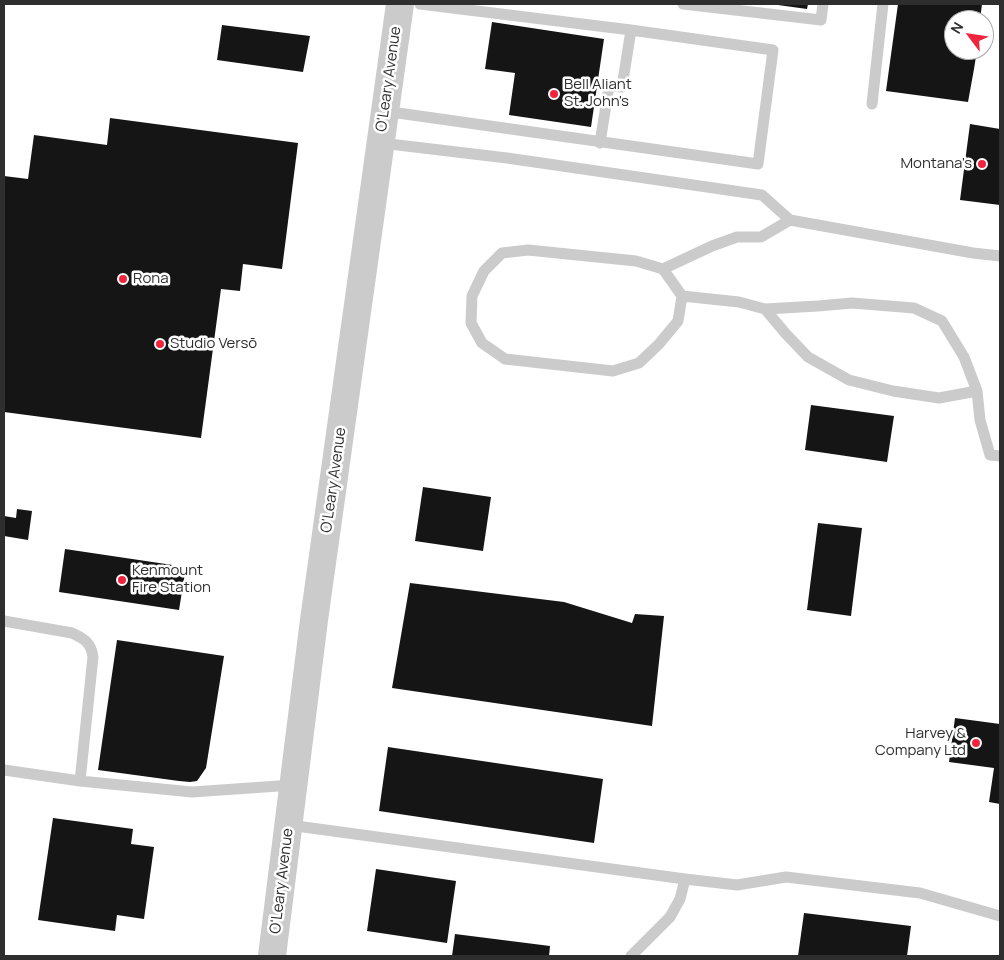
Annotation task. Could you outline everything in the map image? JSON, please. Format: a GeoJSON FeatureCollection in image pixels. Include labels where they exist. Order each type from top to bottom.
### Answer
{"type":"FeatureCollection","features":[{"type":"Feature","properties":{"kind":"street","name":"O'Leary Avenue"},"geometry":{"type":"LineString","coordinates":[[272,956],[314,620],[400,4]]}},
{"type":"Feature","properties":{"kind":"lane"},"geometry":{"type":"LineString","coordinates":[[384,111],[758,164],[773,50],[420,4]]}},
{"type":"Feature","properties":{"kind":"lane"},"geometry":{"type":"LineString","coordinates":[[683,4],[821,20],[823,4]]}},
{"type":"Feature","properties":{"kind":"lane"},"geometry":{"type":"LineString","coordinates":[[872,104],[883,4]]}},
{"type":"Feature","properties":{"kind":"lane"},"geometry":{"type":"LineString","coordinates":[[600,143],[609,86],[622,87],[631,30]]}},
{"type":"Feature","properties":{"kind":"lane"},"geometry":{"type":"LineString","coordinates":[[380,143],[507,158],[762,195],[790,220],[972,253],[1000,256]]}},
{"type":"Feature","properties":{"kind":"lane"},"geometry":{"type":"LineString","coordinates":[[663,268],[682,296],[678,321],[659,344],[639,363],[613,371],[505,359],[482,343],[472,323],[472,296],[484,271],[502,253],[528,250],[636,261],[663,268],[712,246],[737,238],[762,237],[790,220]]}},
{"type":"Feature","properties":{"kind":"lane"},"geometry":{"type":"LineString","coordinates":[[682,296],[739,302],[766,309],[852,303],[914,308],[942,321],[964,357],[977,391],[980,420],[990,454],[1000,456]]}},
{"type":"Feature","properties":{"kind":"lane"},"geometry":{"type":"LineString","coordinates":[[766,309],[808,357],[849,380],[893,391],[939,398],[977,391]]}},
{"type":"Feature","properties":{"kind":"lane"},"geometry":{"type":"LineString","coordinates":[[4,621],[72,634],[82,638],[92,650],[94,657],[80,781]]}},
{"type":"Feature","properties":{"kind":"lane"},"geometry":{"type":"LineString","coordinates":[[4,770],[80,781],[192,792],[293,785]]}},
{"type":"Feature","properties":{"kind":"lane"},"geometry":{"type":"LineString","coordinates":[[289,825],[737,885],[786,877],[920,893],[1000,916]]}},
{"type":"Feature","properties":{"kind":"lane"},"geometry":{"type":"LineString","coordinates":[[634,955],[670,917],[680,899],[685,879]]}},
{"type":"Feature","properties":{"kind":"building"},"geometry":{"type":"Polygon","coordinates":[[[778,4],[808,4],[807,9],[778,4]]]}},
{"type":"Feature","properties":{"kind":"building"},"geometry":{"type":"Polygon","coordinates":[[[898,4],[982,4],[981,10],[944,10],[944,60],[975,60],[968,102],[886,91],[898,4]]]}},
{"type":"Feature","properties":{"kind":"building","name":"Bell Aliant St. John's"},"geometry":{"type":"Polygon","coordinates":[[[492,22],[604,39],[591,127],[509,115],[515,73],[485,69],[492,22]]]}},
{"type":"Feature","properties":{"kind":"building"},"geometry":{"type":"Polygon","coordinates":[[[222,25],[310,36],[303,72],[217,60],[222,25]]]}},
{"type":"Feature","properties":{"kind":"building","name":"Rona"},"geometry":{"type":"Polygon","coordinates":[[[110,118],[298,143],[282,269],[243,264],[240,291],[221,289],[201,438],[4,412],[4,176],[28,179],[34,135],[107,145],[110,118]]]}},
{"type":"Feature","properties":{"kind":"building","name":"Montana's"},"geometry":{"type":"Polygon","coordinates":[[[970,124],[1000,129],[1000,205],[960,200],[970,124]]]}},
{"type":"Feature","properties":{"kind":"building"},"geometry":{"type":"Polygon","coordinates":[[[811,405],[894,416],[887,462],[805,450],[811,405]]]}},
{"type":"Feature","properties":{"kind":"building"},"geometry":{"type":"Polygon","coordinates":[[[423,487],[491,497],[483,551],[415,541],[423,487]]]}},
{"type":"Feature","properties":{"kind":"building"},"geometry":{"type":"Polygon","coordinates":[[[17,509],[32,511],[28,540],[4,536],[4,516],[16,518],[17,509]]]}},
{"type":"Feature","properties":{"kind":"building"},"geometry":{"type":"Polygon","coordinates":[[[818,523],[862,528],[851,616],[807,610],[818,523]]]}},
{"type":"Feature","properties":{"kind":"building","name":"Kenmount Fire Station"},"geometry":{"type":"Polygon","coordinates":[[[65,549],[186,567],[179,610],[59,592],[65,549]]]}},
{"type":"Feature","properties":{"kind":"building"},"geometry":{"type":"Polygon","coordinates":[[[410,583],[564,602],[632,623],[635,614],[664,616],[652,726],[392,688],[410,583]]]}},
{"type":"Feature","properties":{"kind":"building"},"geometry":{"type":"Polygon","coordinates":[[[117,640],[224,656],[206,768],[197,781],[179,781],[98,770],[117,640]]]}},
{"type":"Feature","properties":{"kind":"building","name":"Harvey & Company Ltd"},"geometry":{"type":"Polygon","coordinates":[[[955,718],[1000,724],[1000,804],[989,802],[994,768],[949,762],[955,718]]]}},
{"type":"Feature","properties":{"kind":"building"},"geometry":{"type":"Polygon","coordinates":[[[388,747],[603,779],[594,843],[379,811],[388,747]]]}},
{"type":"Feature","properties":{"kind":"building"},"geometry":{"type":"Polygon","coordinates":[[[53,818],[133,829],[131,844],[154,847],[144,919],[117,915],[115,931],[38,920],[53,818]]]}},
{"type":"Feature","properties":{"kind":"building"},"geometry":{"type":"Polygon","coordinates":[[[376,869],[456,881],[447,943],[367,931],[376,869]]]}},
{"type":"Feature","properties":{"kind":"building"},"geometry":{"type":"Polygon","coordinates":[[[804,913],[911,926],[907,956],[798,956],[804,913]]]}},
{"type":"Feature","properties":{"kind":"building"},"geometry":{"type":"Polygon","coordinates":[[[455,934],[550,946],[549,956],[452,956],[455,934]]]}},
{"type":"Feature","properties":{"kind":"place","name":"Bell Aliant St. John's"},"geometry":{"type":"Point","coordinates":[554,94]}},
{"type":"Feature","properties":{"kind":"place","name":"Montana's"},"geometry":{"type":"Point","coordinates":[982,164]}},
{"type":"Feature","properties":{"kind":"place","name":"Rona"},"geometry":{"type":"Point","coordinates":[123,279]}},
{"type":"Feature","properties":{"kind":"place","name":"Studio Versō"},"geometry":{"type":"Point","coordinates":[160,344]}},
{"type":"Feature","properties":{"kind":"place","name":"Kenmount Fire Station"},"geometry":{"type":"Point","coordinates":[122,580]}},
{"type":"Feature","properties":{"kind":"place","name":"Harvey & Company Ltd"},"geometry":{"type":"Point","coordinates":[976,743]}}]}
